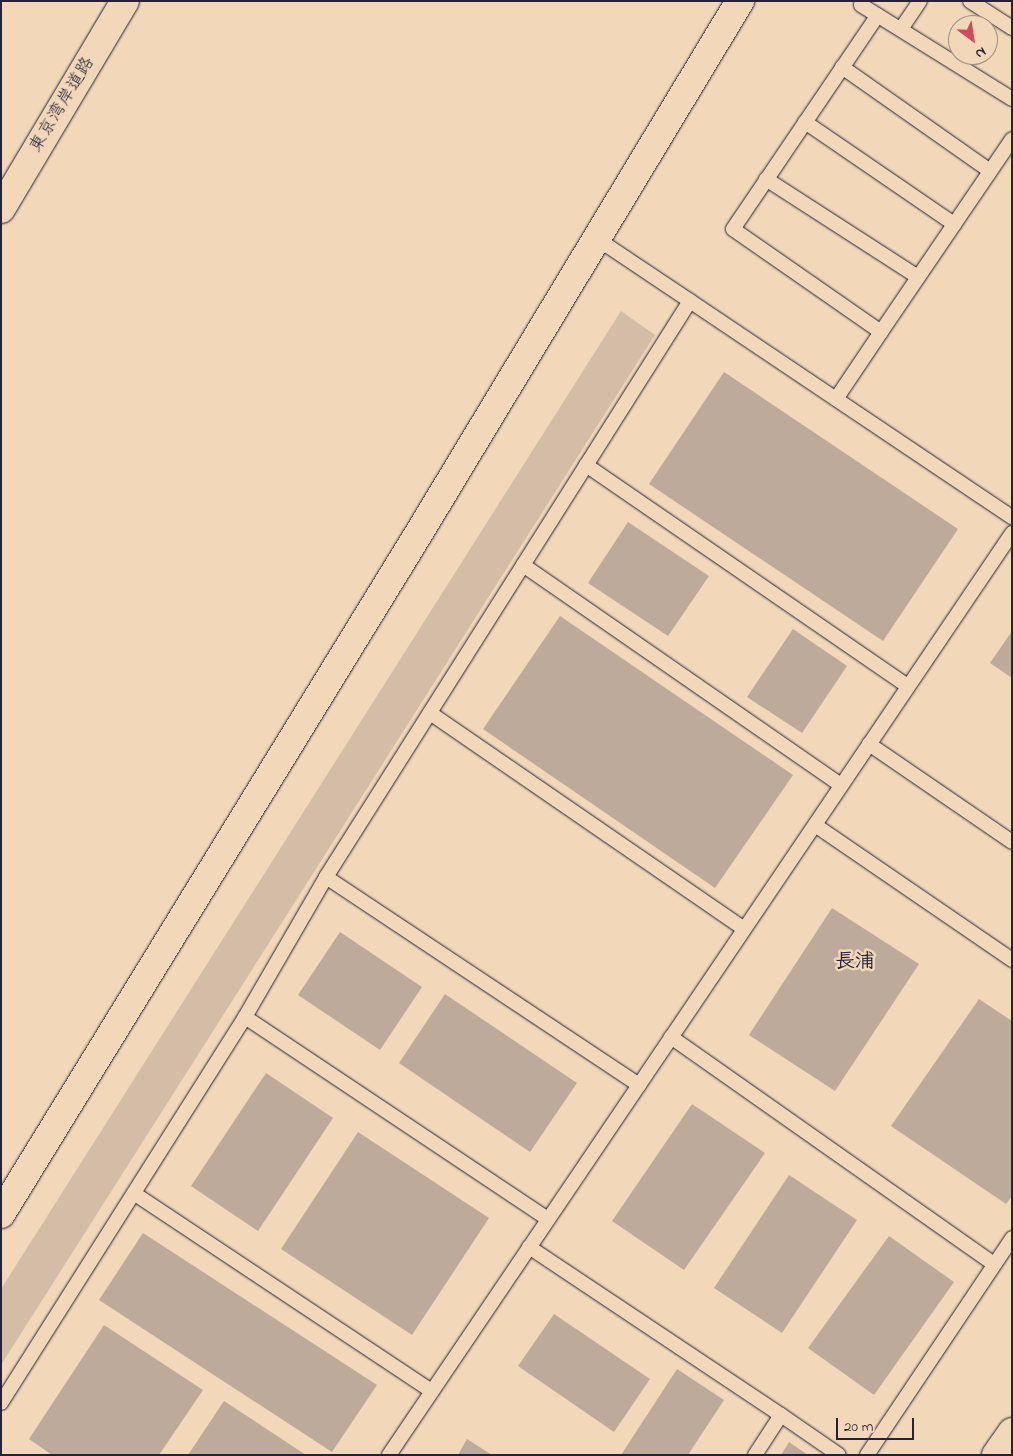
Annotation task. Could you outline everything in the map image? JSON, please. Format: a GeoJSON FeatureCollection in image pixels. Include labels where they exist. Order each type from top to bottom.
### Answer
{"type":"FeatureCollection","features":[{"type":"Feature","properties":{"kind":"main road","name":"東京湾岸道路"},"geometry":{"type":"LineString","coordinates":[[1,209],[125,1]]}},
{"type":"Feature","properties":{"kind":"main road"},"geometry":{"type":"LineString","coordinates":[[1,1214],[412,545],[740,1]]}},
{"type":"Feature","properties":{"kind":"main road"},"geometry":{"type":"LineString","coordinates":[[996,1455],[1012,1432]]}},
{"type":"Feature","properties":{"kind":"lane"},"geometry":{"type":"LineString","coordinates":[[863,1],[861,5],[902,29],[1012,100]]}},
{"type":"Feature","properties":{"kind":"lane"},"geometry":{"type":"LineString","coordinates":[[902,29],[920,1]]}},
{"type":"Feature","properties":{"kind":"lane"},"geometry":{"type":"LineString","coordinates":[[970,1],[1012,28]]}},
{"type":"Feature","properties":{"kind":"lane"},"geometry":{"type":"LineString","coordinates":[[878,15],[733,229],[881,332]]}},
{"type":"Feature","properties":{"kind":"lane"},"geometry":{"type":"LineString","coordinates":[[842,67],[990,171]]}},
{"type":"Feature","properties":{"kind":"lane"},"geometry":{"type":"LineString","coordinates":[[806,122],[954,224]]}},
{"type":"Feature","properties":{"kind":"lane"},"geometry":{"type":"LineString","coordinates":[[836,399],[1012,139]]}},
{"type":"Feature","properties":{"kind":"lane"},"geometry":{"type":"LineString","coordinates":[[766,179],[918,277]]}},
{"type":"Feature","properties":{"kind":"lane"},"geometry":{"type":"LineString","coordinates":[[596,238],[1012,517]]}},
{"type":"Feature","properties":{"kind":"lane"},"geometry":{"type":"LineString","coordinates":[[1,1403],[135,1194],[245,1017],[326,877],[690,301]]}},
{"type":"Feature","properties":{"kind":"lane"},"geometry":{"type":"LineString","coordinates":[[586,465],[908,686]]}},
{"type":"Feature","properties":{"kind":"lane"},"geometry":{"type":"LineString","coordinates":[[389,1455],[1012,533]]}},
{"type":"Feature","properties":{"kind":"lane"},"geometry":{"type":"LineString","coordinates":[[523,565],[841,786]]}},
{"type":"Feature","properties":{"kind":"lane"},"geometry":{"type":"LineString","coordinates":[[430,713],[744,929]]}},
{"type":"Feature","properties":{"kind":"lane"},"geometry":{"type":"LineString","coordinates":[[869,744],[1012,842]]}},
{"type":"Feature","properties":{"kind":"lane"},"geometry":{"type":"LineString","coordinates":[[815,825],[1012,960]]}},
{"type":"Feature","properties":{"kind":"lane"},"geometry":{"type":"LineString","coordinates":[[326,877],[639,1085]]}},
{"type":"Feature","properties":{"kind":"lane"},"geometry":{"type":"LineString","coordinates":[[245,1017],[548,1218]]}},
{"type":"Feature","properties":{"kind":"lane"},"geometry":{"type":"LineString","coordinates":[[671,1037],[994,1264]]}},
{"type":"Feature","properties":{"kind":"lane"},"geometry":{"type":"LineString","coordinates":[[135,1194],[432,1391]]}},
{"type":"Feature","properties":{"kind":"lane"},"geometry":{"type":"LineString","coordinates":[[867,1455],[1012,1238]]}},
{"type":"Feature","properties":{"kind":"lane"},"geometry":{"type":"LineString","coordinates":[[530,1246],[840,1455]]}},
{"type":"Feature","properties":{"kind":"lane"},"geometry":{"type":"LineString","coordinates":[[755,1455],[781,1415]]}},
{"type":"Feature","properties":{"kind":"shaded area"},"geometry":{"type":"Polygon","coordinates":[[[621,311],[655,335],[1,1365],[1,1289],[621,311]]]}},
{"type":"Feature","properties":{"kind":"building"},"geometry":{"type":"Polygon","coordinates":[[[724,372],[958,529],[883,641],[649,484],[724,372]]]}},
{"type":"Feature","properties":{"kind":"building"},"geometry":{"type":"Polygon","coordinates":[[[628,522],[709,576],[668,636],[588,583],[628,522]]]}},
{"type":"Feature","properties":{"kind":"building"},"geometry":{"type":"Polygon","coordinates":[[[560,616],[793,775],[715,888],[483,729],[560,616]]]}},
{"type":"Feature","properties":{"kind":"building"},"geometry":{"type":"Polygon","coordinates":[[[793,629],[847,666],[802,733],[747,697],[793,629]]]}},
{"type":"Feature","properties":{"kind":"building"},"geometry":{"type":"Polygon","coordinates":[[[1012,631],[1012,678],[990,663],[1012,631]]]}},
{"type":"Feature","properties":{"kind":"building"},"geometry":{"type":"Polygon","coordinates":[[[832,908],[919,964],[835,1091],[749,1035],[832,908]]]}},
{"type":"Feature","properties":{"kind":"building"},"geometry":{"type":"Polygon","coordinates":[[[340,932],[422,987],[380,1050],[298,995],[340,932]]]}},
{"type":"Feature","properties":{"kind":"building"},"geometry":{"type":"Polygon","coordinates":[[[445,994],[577,1083],[530,1152],[399,1063],[445,994]]]}},
{"type":"Feature","properties":{"kind":"building"},"geometry":{"type":"Polygon","coordinates":[[[979,999],[1012,1021],[1012,1196],[1006,1204],[891,1126],[979,999]]]}},
{"type":"Feature","properties":{"kind":"building"},"geometry":{"type":"Polygon","coordinates":[[[266,1073],[333,1118],[258,1231],[191,1186],[266,1073]]]}},
{"type":"Feature","properties":{"kind":"building"},"geometry":{"type":"Polygon","coordinates":[[[692,1104],[765,1153],[684,1270],[612,1221],[692,1104]]]}},
{"type":"Feature","properties":{"kind":"building"},"geometry":{"type":"Polygon","coordinates":[[[358,1132],[489,1218],[412,1335],[281,1249],[358,1132]]]}},
{"type":"Feature","properties":{"kind":"building"},"geometry":{"type":"Polygon","coordinates":[[[789,1175],[857,1220],[782,1333],[714,1288],[789,1175]]]}},
{"type":"Feature","properties":{"kind":"building"},"geometry":{"type":"Polygon","coordinates":[[[143,1233],[377,1385],[332,1452],[99,1300],[143,1233]]]}},
{"type":"Feature","properties":{"kind":"building"},"geometry":{"type":"Polygon","coordinates":[[[889,1236],[954,1282],[874,1395],[808,1348],[889,1236]]]}},
{"type":"Feature","properties":{"kind":"building"},"geometry":{"type":"Polygon","coordinates":[[[554,1314],[650,1379],[614,1432],[518,1366],[554,1314]]]}},
{"type":"Feature","properties":{"kind":"building"},"geometry":{"type":"Polygon","coordinates":[[[104,1325],[203,1390],[159,1455],[52,1455],[29,1439],[104,1325]]]}},
{"type":"Feature","properties":{"kind":"building"},"geometry":{"type":"Polygon","coordinates":[[[677,1369],[724,1400],[688,1455],[621,1455],[677,1369]]]}},
{"type":"Feature","properties":{"kind":"building"},"geometry":{"type":"Polygon","coordinates":[[[224,1401],[306,1455],[188,1455],[224,1401]]]}},
{"type":"Feature","properties":{"kind":"building"},"geometry":{"type":"Polygon","coordinates":[[[467,1439],[492,1455],[458,1455],[467,1439]]]}},
{"type":"Feature","properties":{"kind":"building"},"geometry":{"type":"Polygon","coordinates":[[[789,1442],[808,1455],[781,1455],[789,1442]]]}},
{"type":"Feature","properties":{"kind":"district","name":"長浦"},"geometry":{"type":"Point","coordinates":[855,962]}}]}
